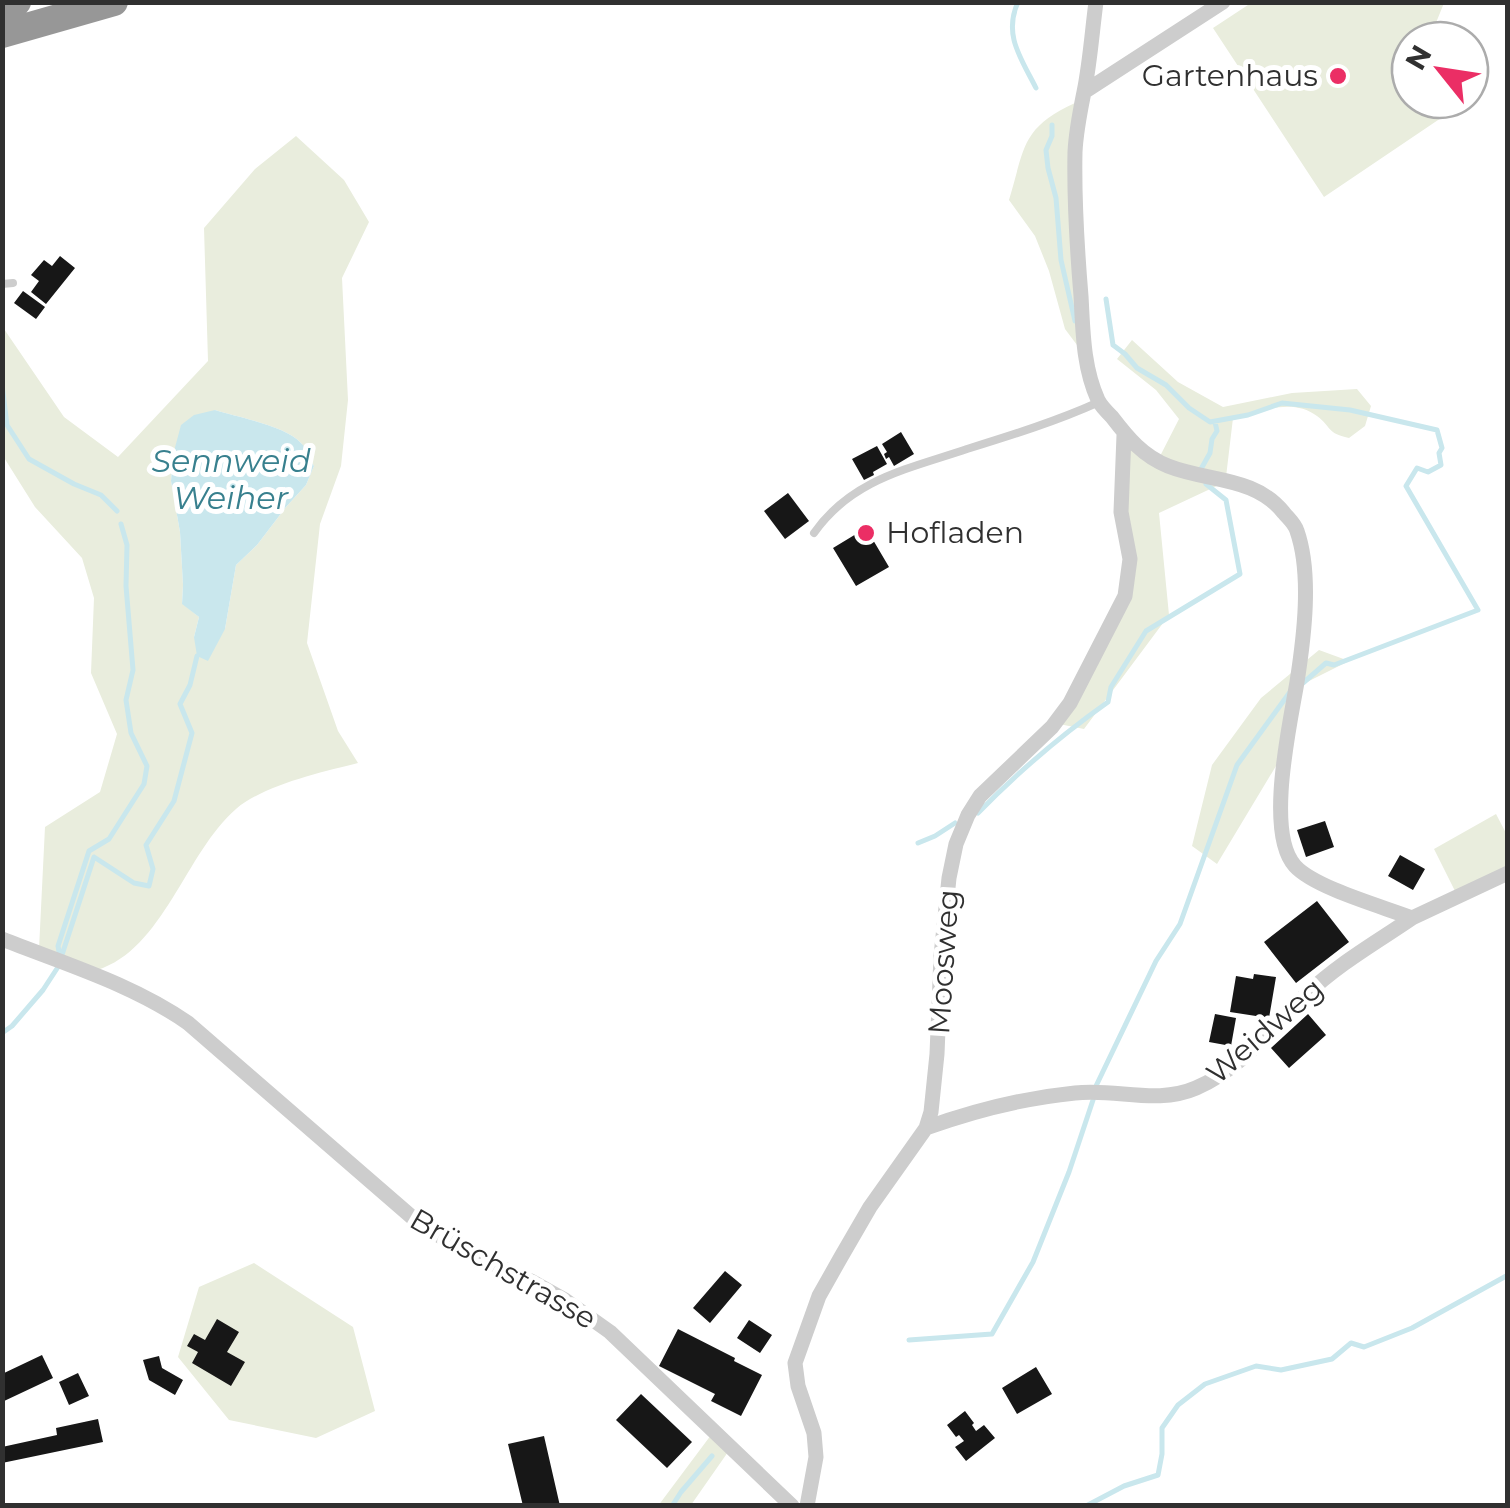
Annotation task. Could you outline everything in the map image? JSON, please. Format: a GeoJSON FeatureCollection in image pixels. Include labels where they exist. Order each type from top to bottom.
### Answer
{"type":"FeatureCollection","features":[{"type":"Feature","properties":{"kind":"highway"},"geometry":{"type":"LineString","coordinates":[[2,6],[16,2]]}},
{"type":"Feature","properties":{"kind":"highway"},"geometry":{"type":"LineString","coordinates":[[2,34],[114,2]]}},
{"type":"Feature","properties":{"kind":"street"},"geometry":{"type":"LineString","coordinates":[[1096,2],[1075,151],[1085,358],[1099,402],[1124,435],[1145,454],[1166,466],[1240,483],[1261,492],[1277,504],[1296,528],[1304,562],[1304,591],[1297,680],[1284,762],[1283,846],[1295,866],[1309,877],[1412,918]]}},
{"type":"Feature","properties":{"kind":"street"},"geometry":{"type":"LineString","coordinates":[[1084,92],[1223,2]]}},
{"type":"Feature","properties":{"kind":"street","name":"Moosweg"},"geometry":{"type":"LineString","coordinates":[[807,1506],[816,1457],[814,1433],[794,1363],[820,1296],[841,1257],[870,1207],[926,1128],[934,1093],[949,878],[956,844],[968,815],[980,796],[1037,744],[1070,703],[1125,596],[1130,559],[1121,512],[1124,435]]}},
{"type":"Feature","properties":{"kind":"street","name":"Weidweg"},"geometry":{"type":"LineString","coordinates":[[926,1128],[1021,1102],[1077,1092],[1156,1096],[1195,1089],[1252,1049],[1336,970],[1412,918],[1508,873]]}},
{"type":"Feature","properties":{"kind":"street","name":"Brüschstrasse"},"geometry":{"type":"LineString","coordinates":[[2,939],[150,999],[188,1023],[420,1225],[474,1256],[531,1281],[587,1315],[792,1506]]}},
{"type":"Feature","properties":{"kind":"lane"},"geometry":{"type":"LineString","coordinates":[[2,284],[13,283]]}},
{"type":"Feature","properties":{"kind":"lane"},"geometry":{"type":"LineString","coordinates":[[814,533],[829,512],[855,492],[891,474],[1099,402]]}},
{"type":"Feature","properties":{"kind":"green space"},"geometry":{"type":"Polygon","coordinates":[[[1251,3],[1444,3],[1437,20],[1390,20],[1390,120],[1438,120],[1324,197],[1213,28],[1251,3]]]}},
{"type":"Feature","properties":{"kind":"green space"},"geometry":{"type":"Polygon","coordinates":[[[1075,103],[1080,349],[1065,329],[1035,236],[1009,200],[1028,141],[1044,121],[1075,103]]]}},
{"type":"Feature","properties":{"kind":"green space"},"geometry":{"type":"Polygon","coordinates":[[[296,136],[344,180],[369,222],[342,278],[348,400],[341,466],[320,524],[307,643],[338,731],[358,763],[277,786],[236,809],[202,849],[157,922],[140,942],[120,959],[97,970],[39,949],[45,827],[100,792],[117,734],[91,673],[94,598],[82,558],[35,507],[3,456],[2,326],[64,417],[118,457],[208,361],[204,228],[255,169],[296,136]],[[215,410],[173,455],[171,481],[180,532],[182,603],[199,617],[194,637],[225,629],[236,565],[306,485],[314,466],[294,437],[215,410]]]}},
{"type":"Feature","properties":{"kind":"green space"},"geometry":{"type":"Polygon","coordinates":[[[1132,340],[1178,382],[1223,407],[1292,393],[1357,389],[1371,406],[1365,426],[1349,438],[1336,434],[1317,416],[1297,407],[1233,418],[1223,483],[1159,513],[1169,615],[1084,729],[1059,724],[1129,596],[1127,442],[1156,464],[1179,419],[1156,390],[1117,359],[1132,340]]]}},
{"type":"Feature","properties":{"kind":"green space"},"geometry":{"type":"Polygon","coordinates":[[[1319,650],[1349,661],[1299,686],[1282,756],[1217,864],[1192,846],[1212,765],[1261,698],[1319,650]]]}},
{"type":"Feature","properties":{"kind":"green space"},"geometry":{"type":"Polygon","coordinates":[[[1496,814],[1507,835],[1507,866],[1456,893],[1434,849],[1496,814]]]}},
{"type":"Feature","properties":{"kind":"green space"},"geometry":{"type":"Polygon","coordinates":[[[254,1263],[353,1327],[375,1411],[316,1438],[229,1420],[178,1357],[199,1287],[254,1263]]]}},
{"type":"Feature","properties":{"kind":"green space"},"geometry":{"type":"Polygon","coordinates":[[[711,1435],[728,1452],[691,1505],[658,1506],[711,1435]]]}},
{"type":"Feature","properties":{"kind":"water","name":"Sennweid Weiher"},"geometry":{"type":"Polygon","coordinates":[[[215,410],[294,437],[314,466],[306,485],[236,565],[225,629],[208,661],[197,656],[194,637],[199,617],[182,604],[180,532],[171,481],[181,425],[194,415],[215,410]]]}},
{"type":"Feature","properties":{"kind":"building","name":"Gartenhaus"},"geometry":{"type":"Polygon","coordinates":[[[1339,67],[1346,80],[1337,85],[1330,71],[1339,67]]]}},
{"type":"Feature","properties":{"kind":"building"},"geometry":{"type":"Polygon","coordinates":[[[60,256],[75,268],[46,304],[31,292],[39,281],[31,275],[44,260],[52,266],[60,256]]]}},
{"type":"Feature","properties":{"kind":"building"},"geometry":{"type":"Polygon","coordinates":[[[23,291],[45,307],[36,319],[14,303],[23,291]]]}},
{"type":"Feature","properties":{"kind":"building"},"geometry":{"type":"Polygon","coordinates":[[[901,432],[914,454],[894,466],[889,457],[886,459],[882,444],[901,432]]]}},
{"type":"Feature","properties":{"kind":"building"},"geometry":{"type":"Polygon","coordinates":[[[877,446],[887,464],[864,480],[852,459],[877,446]]]}},
{"type":"Feature","properties":{"kind":"building"},"geometry":{"type":"Polygon","coordinates":[[[788,493],[809,521],[785,539],[764,511],[788,493]]]}},
{"type":"Feature","properties":{"kind":"building"},"geometry":{"type":"Polygon","coordinates":[[[866,528],[889,567],[856,586],[833,548],[866,528]]]}},
{"type":"Feature","properties":{"kind":"building"},"geometry":{"type":"Polygon","coordinates":[[[1325,821],[1334,847],[1306,857],[1297,830],[1325,821]]]}},
{"type":"Feature","properties":{"kind":"building"},"geometry":{"type":"Polygon","coordinates":[[[1400,855],[1425,869],[1413,890],[1388,876],[1400,855]]]}},
{"type":"Feature","properties":{"kind":"building"},"geometry":{"type":"Polygon","coordinates":[[[1317,901],[1349,942],[1296,983],[1264,942],[1317,901]]]}},
{"type":"Feature","properties":{"kind":"building"},"geometry":{"type":"Polygon","coordinates":[[[1254,974],[1276,977],[1269,1018],[1230,1012],[1236,976],[1253,979],[1254,974]]]}},
{"type":"Feature","properties":{"kind":"building"},"geometry":{"type":"Polygon","coordinates":[[[1215,1014],[1236,1018],[1231,1046],[1209,1042],[1215,1014]]]}},
{"type":"Feature","properties":{"kind":"building"},"geometry":{"type":"Polygon","coordinates":[[[1308,1014],[1326,1035],[1289,1068],[1271,1048],[1308,1014]]]}},
{"type":"Feature","properties":{"kind":"building"},"geometry":{"type":"Polygon","coordinates":[[[725,1271],[742,1285],[710,1323],[693,1308],[725,1271]]]}},
{"type":"Feature","properties":{"kind":"building"},"geometry":{"type":"Polygon","coordinates":[[[217,1319],[239,1332],[227,1352],[245,1362],[231,1386],[192,1363],[198,1352],[187,1346],[194,1334],[205,1340],[217,1319]]]}},
{"type":"Feature","properties":{"kind":"building"},"geometry":{"type":"Polygon","coordinates":[[[749,1320],[772,1335],[760,1353],[737,1338],[749,1320]]]}},
{"type":"Feature","properties":{"kind":"building"},"geometry":{"type":"Polygon","coordinates":[[[678,1329],[762,1375],[741,1416],[711,1401],[715,1394],[659,1366],[678,1329]]]}},
{"type":"Feature","properties":{"kind":"building"},"geometry":{"type":"Polygon","coordinates":[[[42,1355],[53,1378],[2,1402],[2,1374],[42,1355]]]}},
{"type":"Feature","properties":{"kind":"building"},"geometry":{"type":"Polygon","coordinates":[[[159,1356],[162,1368],[183,1380],[175,1395],[149,1380],[143,1360],[159,1356]]]}},
{"type":"Feature","properties":{"kind":"building"},"geometry":{"type":"Polygon","coordinates":[[[1036,1367],[1052,1394],[1017,1414],[1002,1388],[1036,1367]]]}},
{"type":"Feature","properties":{"kind":"building"},"geometry":{"type":"Polygon","coordinates":[[[78,1373],[89,1396],[69,1405],[59,1382],[78,1373]]]}},
{"type":"Feature","properties":{"kind":"building"},"geometry":{"type":"Polygon","coordinates":[[[641,1394],[692,1442],[667,1468],[616,1420],[641,1394]]]}},
{"type":"Feature","properties":{"kind":"building"},"geometry":{"type":"Polygon","coordinates":[[[965,1411],[976,1431],[984,1425],[995,1438],[966,1461],[955,1447],[964,1441],[947,1425],[965,1411]]]}},
{"type":"Feature","properties":{"kind":"building"},"geometry":{"type":"Polygon","coordinates":[[[98,1419],[103,1442],[2,1463],[2,1447],[57,1435],[56,1428],[98,1419]]]}},
{"type":"Feature","properties":{"kind":"building"},"geometry":{"type":"Polygon","coordinates":[[[544,1436],[560,1506],[523,1506],[508,1444],[544,1436]]]}},
{"type":"Feature","properties":{"kind":"waterway"},"geometry":{"type":"LineString","coordinates":[[1018,2],[1013,36],[1036,88]]}},
{"type":"Feature","properties":{"kind":"waterway"},"geometry":{"type":"LineString","coordinates":[[1052,125],[1046,150],[1048,168],[1056,198],[1061,260],[1075,321]]}},
{"type":"Feature","properties":{"kind":"waterway"},"geometry":{"type":"LineString","coordinates":[[1106,299],[1113,345],[1137,368],[1166,385],[1210,422],[1282,403],[1350,410],[1437,430],[1441,465],[1428,472],[1417,468],[1406,486],[1478,610],[1334,665],[1326,663],[1303,683]]}},
{"type":"Feature","properties":{"kind":"waterway"},"geometry":{"type":"LineString","coordinates":[[2,384],[7,425],[29,459],[101,495],[117,511]]}},
{"type":"Feature","properties":{"kind":"waterway"},"geometry":{"type":"LineString","coordinates":[[1201,469],[1217,431],[1215,422]]}},
{"type":"Feature","properties":{"kind":"waterway"},"geometry":{"type":"LineString","coordinates":[[978,813],[1040,754],[1108,702],[1111,687],[1146,631],[1240,574],[1226,500],[1206,484]]}},
{"type":"Feature","properties":{"kind":"waterway"},"geometry":{"type":"LineString","coordinates":[[60,957],[58,946],[89,851],[109,839],[144,784],[147,766],[131,733],[126,700],[133,670],[127,545],[121,524]]}},
{"type":"Feature","properties":{"kind":"waterway"},"geometry":{"type":"LineString","coordinates":[[2,1033],[43,990],[58,967],[94,857],[134,883],[149,886],[153,869],[146,845],[174,801],[192,733],[180,704],[190,685],[197,656]]}},
{"type":"Feature","properties":{"kind":"waterway"},"geometry":{"type":"LineString","coordinates":[[1096,1086],[1156,961],[1180,924],[1237,765],[1290,692]]}},
{"type":"Feature","properties":{"kind":"waterway"},"geometry":{"type":"LineString","coordinates":[[918,843],[955,823]]}},
{"type":"Feature","properties":{"kind":"waterway"},"geometry":{"type":"LineString","coordinates":[[909,1340],[992,1334],[1033,1262],[1094,1097]]}},
{"type":"Feature","properties":{"kind":"waterway"},"geometry":{"type":"LineString","coordinates":[[1086,1506],[1124,1486],[1158,1475],[1162,1428],[1178,1405],[1205,1384],[1256,1366],[1281,1370],[1332,1359],[1351,1343],[1364,1347],[1412,1328],[1508,1275]]}},
{"type":"Feature","properties":{"kind":"waterway"},"geometry":{"type":"LineString","coordinates":[[672,1506],[712,1456]]}},
{"type":"Feature","properties":{"kind":"place","name":"Gartenhaus"},"geometry":{"type":"Point","coordinates":[1338,76]}},
{"type":"Feature","properties":{"kind":"place","name":"Hofladen"},"geometry":{"type":"Point","coordinates":[866,533]}}]}
